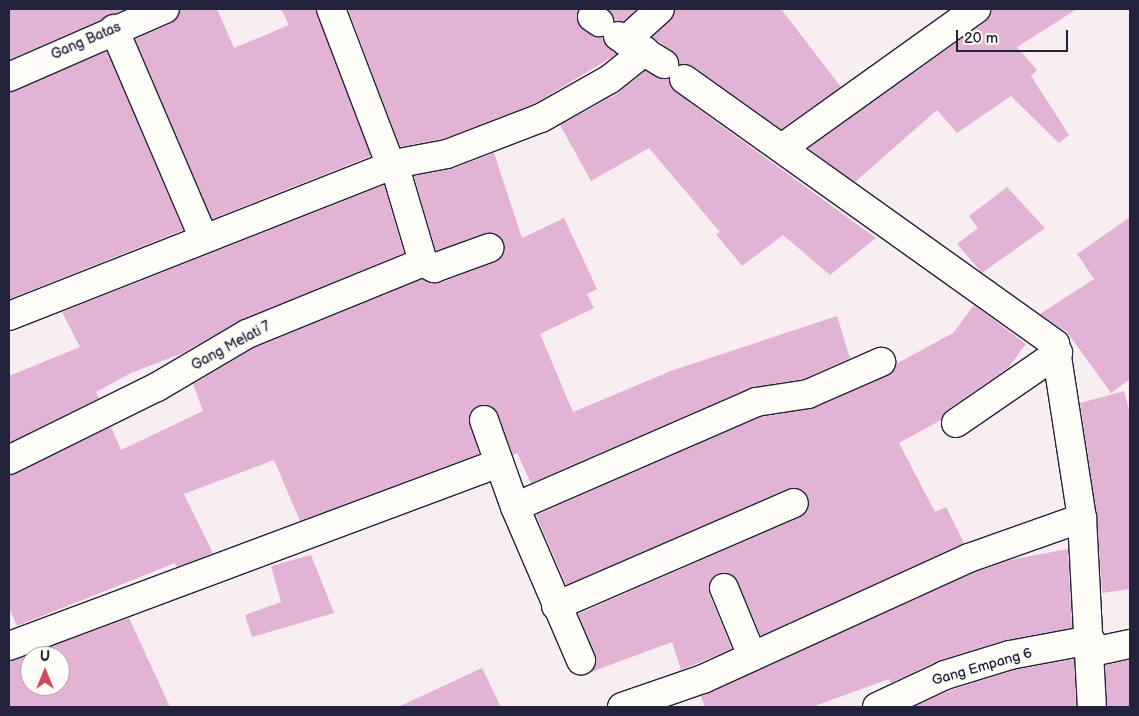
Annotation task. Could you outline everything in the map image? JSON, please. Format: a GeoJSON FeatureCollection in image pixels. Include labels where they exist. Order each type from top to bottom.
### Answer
{"type":"FeatureCollection","features":[{"type":"Feature","properties":{"kind":"street","name":"Gang Batas"},"geometry":{"type":"LineString","coordinates":[[9,77],[114,29],[165,9]]}},
{"type":"Feature","properties":{"kind":"street"},"geometry":{"type":"LineString","coordinates":[[331,9],[392,165],[423,262]]}},
{"type":"Feature","properties":{"kind":"street"},"geometry":{"type":"LineString","coordinates":[[9,316],[392,165],[448,154],[541,118],[610,79],[660,9]]}},
{"type":"Feature","properties":{"kind":"street"},"geometry":{"type":"LineString","coordinates":[[782,148],[976,9]]}},
{"type":"Feature","properties":{"kind":"street"},"geometry":{"type":"LineString","coordinates":[[114,29],[204,239]]}},
{"type":"Feature","properties":{"kind":"street"},"geometry":{"type":"LineString","coordinates":[[632,47],[782,148],[1026,321],[1055,344],[1058,353],[1082,518],[1092,646],[1092,707]]}},
{"type":"Feature","properties":{"kind":"street","name":"Gang Melati 7"},"geometry":{"type":"LineString","coordinates":[[9,460],[158,387],[248,334],[423,262],[434,268],[489,248]]}},
{"type":"Feature","properties":{"kind":"street"},"geometry":{"type":"LineString","coordinates":[[956,423],[1058,353]]}},
{"type":"Feature","properties":{"kind":"street"},"geometry":{"type":"LineString","coordinates":[[515,507],[756,402],[808,394],[881,362]]}},
{"type":"Feature","properties":{"kind":"street"},"geometry":{"type":"LineString","coordinates":[[484,420],[515,507],[556,606],[581,660]]}},
{"type":"Feature","properties":{"kind":"street"},"geometry":{"type":"LineString","coordinates":[[9,646],[499,463]]}},
{"type":"Feature","properties":{"kind":"street"},"geometry":{"type":"LineString","coordinates":[[556,606],[794,503]]}},
{"type":"Feature","properties":{"kind":"street"},"geometry":{"type":"LineString","coordinates":[[622,707],[752,656],[969,558],[1082,518]]}},
{"type":"Feature","properties":{"kind":"street"},"geometry":{"type":"LineString","coordinates":[[724,588],[752,656]]}},
{"type":"Feature","properties":{"kind":"street","name":"Gang Empang 6"},"geometry":{"type":"LineString","coordinates":[[877,707],[945,675],[1010,655],[1130,644]]}},
{"type":"Feature","properties":{"kind":"building"},"geometry":{"type":"Polygon","coordinates":[[[9,9],[126,9],[9,60],[9,9]]]}},
{"type":"Feature","properties":{"kind":"building"},"geometry":{"type":"Polygon","coordinates":[[[180,9],[217,9],[234,48],[289,25],[281,9],[316,9],[371,156],[212,219],[135,39],[172,23],[180,9]]]}},
{"type":"Feature","properties":{"kind":"building"},"geometry":{"type":"Polygon","coordinates":[[[348,9],[579,9],[578,23],[583,29],[603,37],[605,44],[617,54],[534,104],[443,139],[400,147],[348,9]]]}},
{"type":"Feature","properties":{"kind":"building"},"geometry":{"type":"Polygon","coordinates":[[[607,9],[637,9],[623,22],[614,21],[607,9]]]}},
{"type":"Feature","properties":{"kind":"building"},"geometry":{"type":"Polygon","coordinates":[[[675,9],[781,9],[841,87],[781,129],[693,66],[680,64],[672,51],[652,37],[671,20],[675,9]]]}},
{"type":"Feature","properties":{"kind":"building"},"geometry":{"type":"Polygon","coordinates":[[[991,9],[1077,9],[1017,47],[1037,70],[1031,76],[1069,135],[1059,143],[1011,96],[957,133],[937,110],[855,182],[808,148],[985,22],[991,9]]]}},
{"type":"Feature","properties":{"kind":"building"},"geometry":{"type":"Polygon","coordinates":[[[107,51],[183,230],[9,299],[9,92],[107,51]]]}},
{"type":"Feature","properties":{"kind":"building"},"geometry":{"type":"Polygon","coordinates":[[[645,71],[669,78],[675,92],[876,238],[830,275],[783,235],[742,266],[716,234],[720,232],[649,148],[591,181],[560,125],[618,93],[645,71]]]}},
{"type":"Feature","properties":{"kind":"building"},"geometry":{"type":"Polygon","coordinates":[[[494,153],[522,238],[564,218],[597,289],[587,294],[594,308],[540,334],[573,412],[671,371],[837,316],[850,358],[804,379],[750,388],[531,483],[517,453],[513,455],[498,414],[486,405],[472,410],[469,418],[479,454],[300,521],[274,460],[184,494],[213,553],[177,567],[175,563],[17,626],[9,608],[9,476],[111,427],[121,450],[203,411],[193,384],[254,348],[422,279],[439,283],[495,262],[504,250],[503,242],[492,233],[436,251],[414,176],[452,169],[494,153]]]}},
{"type":"Feature","properties":{"kind":"building"},"geometry":{"type":"Polygon","coordinates":[[[384,185],[404,253],[241,320],[183,353],[131,373],[96,392],[99,398],[9,443],[9,376],[80,347],[62,312],[384,185]]]}},
{"type":"Feature","properties":{"kind":"building"},"geometry":{"type":"Polygon","coordinates":[[[1007,187],[1045,228],[982,273],[957,244],[978,228],[969,216],[1007,187]]]}},
{"type":"Feature","properties":{"kind":"building"},"geometry":{"type":"Polygon","coordinates":[[[1130,217],[1130,379],[1111,393],[1067,332],[1040,314],[1094,279],[1077,254],[1130,217]]]}},
{"type":"Feature","properties":{"kind":"building"},"geometry":{"type":"Polygon","coordinates":[[[974,305],[1026,344],[1008,368],[947,410],[941,420],[899,443],[935,512],[946,507],[964,543],[761,636],[738,582],[727,573],[719,573],[711,579],[709,593],[732,649],[681,670],[672,642],[591,672],[596,662],[595,654],[578,614],[800,517],[807,512],[808,497],[803,490],[788,489],[566,585],[536,515],[760,417],[814,408],[887,376],[896,364],[953,333],[974,305]]]}},
{"type":"Feature","properties":{"kind":"building"},"geometry":{"type":"Polygon","coordinates":[[[1124,391],[1130,414],[1130,589],[1102,593],[1097,516],[1080,403],[1124,391]]]}},
{"type":"Feature","properties":{"kind":"building"},"geometry":{"type":"Polygon","coordinates":[[[1068,549],[1072,628],[1005,640],[940,660],[891,683],[889,679],[812,707],[705,707],[701,696],[975,572],[1010,560],[1068,549]]]}},
{"type":"Feature","properties":{"kind":"building"},"geometry":{"type":"Polygon","coordinates":[[[311,555],[334,613],[252,637],[245,615],[281,602],[271,566],[311,555]]]}},
{"type":"Feature","properties":{"kind":"building"},"geometry":{"type":"Polygon","coordinates":[[[129,618],[170,707],[9,707],[9,661],[20,657],[20,696],[70,696],[70,646],[51,646],[129,618]]]}},
{"type":"Feature","properties":{"kind":"building"},"geometry":{"type":"Polygon","coordinates":[[[1074,659],[1076,707],[913,707],[951,690],[1014,670],[1074,659]]]}},
{"type":"Feature","properties":{"kind":"building"},"geometry":{"type":"Polygon","coordinates":[[[1130,660],[1130,707],[1107,707],[1105,665],[1130,660]]]}},
{"type":"Feature","properties":{"kind":"building"},"geometry":{"type":"Polygon","coordinates":[[[482,668],[501,707],[398,707],[482,668]]]}},
{"type":"Feature","properties":{"kind":"waterway"},"geometry":{"type":"LineString","coordinates":[[562,9],[616,47]]}},
{"type":"Feature","properties":{"kind":"waterway"},"geometry":{"type":"LineString","coordinates":[[637,62],[687,97]]}}]}
